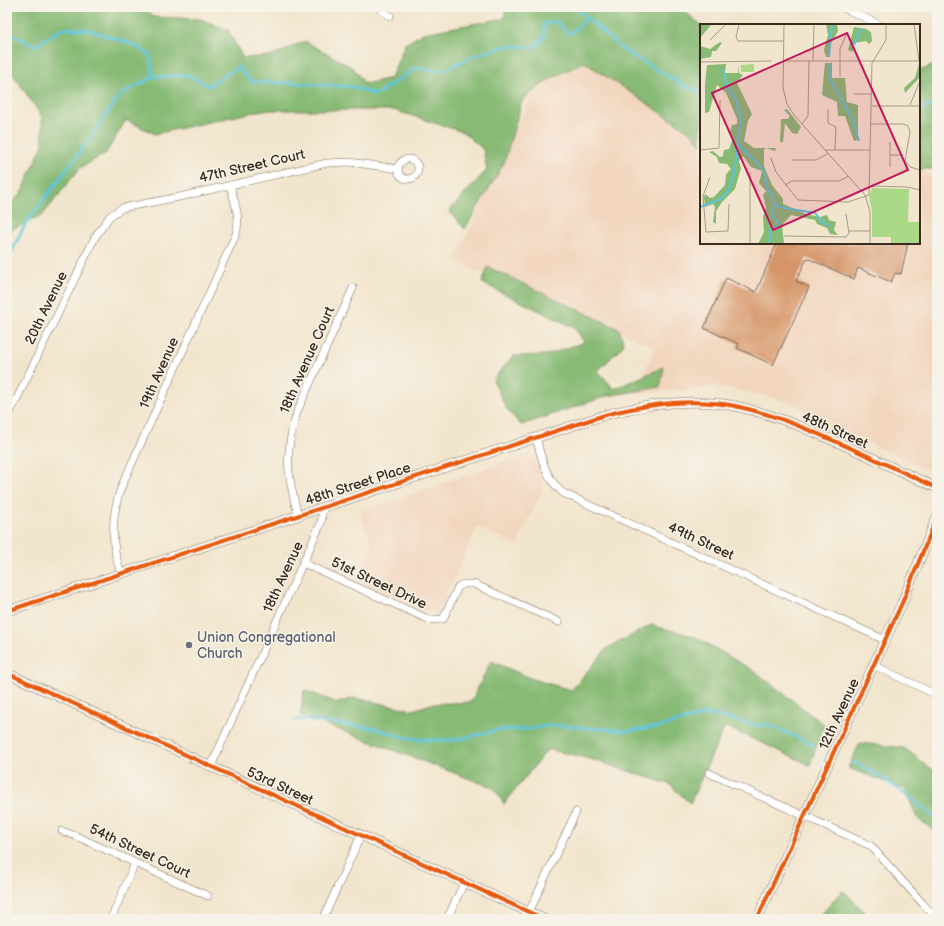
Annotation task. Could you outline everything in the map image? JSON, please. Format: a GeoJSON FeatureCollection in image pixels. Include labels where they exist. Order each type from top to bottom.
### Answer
{"type":"FeatureCollection","features":[{"type":"Feature","properties":{"kind":"street"},"geometry":{"type":"LineString","coordinates":[[377,7],[390,16]]}},
{"type":"Feature","properties":{"kind":"street"},"geometry":{"type":"LineString","coordinates":[[842,7],[878,24]]}},
{"type":"Feature","properties":{"kind":"street","name":"47th Street Court"},"geometry":{"type":"LineString","coordinates":[[114,213],[122,208],[327,163],[349,162],[399,169]]}},
{"type":"Feature","properties":{"kind":"street","name":"19th Avenue"},"geometry":{"type":"LineString","coordinates":[[121,573],[114,548],[113,526],[116,501],[236,234],[238,220],[230,185]]}},
{"type":"Feature","properties":{"kind":"street","name":"20th Avenue"},"geometry":{"type":"LineString","coordinates":[[7,419],[95,237],[110,216],[114,213]]}},
{"type":"Feature","properties":{"kind":"street","name":"18th Avenue Court"},"geometry":{"type":"LineString","coordinates":[[298,515],[290,484],[288,459],[288,447],[293,424],[353,288]]}},
{"type":"Feature","properties":{"kind":"street","name":"48th Street Place"},"geometry":{"type":"LineString","coordinates":[[7,611],[605,415],[632,408],[669,403],[720,405]]}},
{"type":"Feature","properties":{"kind":"street","name":"48th Street"},"geometry":{"type":"LineString","coordinates":[[720,405],[734,406],[792,422],[937,488]]}},
{"type":"Feature","properties":{"kind":"street","name":"49th Street"},"geometry":{"type":"LineString","coordinates":[[536,437],[547,474],[556,487],[563,493],[885,640]]}},
{"type":"Feature","properties":{"kind":"street","name":"18th Avenue"},"geometry":{"type":"LineString","coordinates":[[211,766],[304,563],[321,523],[323,507]]}},
{"type":"Feature","properties":{"kind":"street","name":"12th Avenue"},"geometry":{"type":"LineString","coordinates":[[757,919],[885,640],[937,517]]}},
{"type":"Feature","properties":{"kind":"street","name":"51st Street Drive"},"geometry":{"type":"LineString","coordinates":[[304,563],[430,620],[443,619],[458,587],[464,584],[474,584],[559,622]]}},
{"type":"Feature","properties":{"kind":"street"},"geometry":{"type":"LineString","coordinates":[[873,665],[937,695]]}},
{"type":"Feature","properties":{"kind":"street","name":"53rd Street"},"geometry":{"type":"LineString","coordinates":[[7,673],[544,919]]}},
{"type":"Feature","properties":{"kind":"street"},"geometry":{"type":"LineString","coordinates":[[708,773],[805,815],[871,846],[934,915]]}},
{"type":"Feature","properties":{"kind":"street"},"geometry":{"type":"LineString","coordinates":[[529,912],[576,812]]}},
{"type":"Feature","properties":{"kind":"street","name":"54th Street Court"},"geometry":{"type":"LineString","coordinates":[[62,831],[208,896]]}},
{"type":"Feature","properties":{"kind":"street"},"geometry":{"type":"LineString","coordinates":[[323,919],[361,835]]}},
{"type":"Feature","properties":{"kind":"street"},"geometry":{"type":"LineString","coordinates":[[111,919],[136,863]]}},
{"type":"Feature","properties":{"kind":"street"},"geometry":{"type":"LineString","coordinates":[[447,919],[464,883]]}},
{"type":"Feature","properties":{"kind":"shaded area"},"geometry":{"type":"Polygon","coordinates":[[[570,15],[700,73],[700,244],[920,244],[920,169],[937,177],[937,471],[935,473],[820,421],[796,405],[764,395],[714,386],[693,390],[635,394],[655,347],[455,261],[570,15]]]}},
{"type":"Feature","properties":{"kind":"shaded area"},"geometry":{"type":"Polygon","coordinates":[[[532,452],[544,486],[517,545],[477,527],[437,615],[357,580],[373,548],[360,512],[532,452]]]}},
{"type":"Feature","properties":{"kind":"green space"},"geometry":{"type":"Polygon","coordinates":[[[7,7],[142,7],[154,17],[200,19],[228,30],[243,58],[272,56],[305,41],[353,68],[365,84],[391,78],[405,44],[423,33],[505,18],[505,7],[679,7],[700,24],[700,144],[692,133],[584,62],[548,80],[522,101],[504,163],[465,229],[449,211],[487,170],[483,149],[463,132],[394,110],[263,110],[155,134],[126,120],[106,153],[80,168],[42,216],[8,231],[7,233],[7,208],[22,192],[43,144],[42,117],[7,65],[7,7]]]}},
{"type":"Feature","properties":{"kind":"green space"},"geometry":{"type":"Polygon","coordinates":[[[937,64],[937,169],[920,169],[920,71],[937,64]]]}},
{"type":"Feature","properties":{"kind":"green space"},"geometry":{"type":"Polygon","coordinates":[[[488,267],[619,329],[624,345],[598,371],[614,389],[664,367],[660,387],[607,396],[521,425],[506,408],[493,380],[513,356],[548,355],[584,342],[575,328],[482,283],[488,267]]]}},
{"type":"Feature","properties":{"kind":"green space"},"geometry":{"type":"Polygon","coordinates":[[[651,625],[696,637],[757,673],[824,725],[810,765],[725,726],[690,803],[669,784],[590,759],[548,749],[504,804],[494,788],[300,715],[304,690],[337,703],[354,698],[413,710],[431,704],[471,702],[491,661],[535,680],[572,690],[606,649],[651,625]]]}},
{"type":"Feature","properties":{"kind":"green space"},"geometry":{"type":"Polygon","coordinates":[[[860,743],[904,748],[937,773],[937,833],[917,818],[905,789],[848,768],[860,743]]]}},
{"type":"Feature","properties":{"kind":"green space"},"geometry":{"type":"Polygon","coordinates":[[[843,890],[871,919],[825,919],[820,916],[843,890]]]}},
{"type":"Feature","properties":{"kind":"building"},"geometry":{"type":"Polygon","coordinates":[[[777,244],[908,244],[901,274],[895,273],[891,282],[858,268],[854,279],[807,258],[796,281],[809,287],[773,365],[737,348],[739,344],[704,328],[726,278],[756,292],[777,244]]]}},
{"type":"Feature","properties":{"kind":"waterway"},"geometry":{"type":"LineString","coordinates":[[575,7],[623,50],[686,87],[700,92]]}},
{"type":"Feature","properties":{"kind":"waterway"},"geometry":{"type":"LineString","coordinates":[[7,260],[26,223],[91,137],[120,95],[153,77],[189,75],[208,86],[238,67],[252,82],[353,87],[376,95],[415,68],[442,71],[479,54],[506,46],[536,47],[544,37],[544,23],[557,22],[570,34],[587,18]]}},
{"type":"Feature","properties":{"kind":"waterway"},"geometry":{"type":"LineString","coordinates":[[7,32],[35,46],[63,28],[89,30],[132,44],[150,55],[153,77]]}},
{"type":"Feature","properties":{"kind":"waterway"},"geometry":{"type":"LineString","coordinates":[[920,108],[937,106]]}},
{"type":"Feature","properties":{"kind":"waterway"},"geometry":{"type":"LineString","coordinates":[[295,719],[373,728],[407,738],[456,740],[497,730],[529,729],[551,725],[628,731],[659,727],[708,714],[760,726],[767,724],[814,745]]}},
{"type":"Feature","properties":{"kind":"waterway"},"geometry":{"type":"LineString","coordinates":[[853,762],[876,774],[907,795],[937,819]]}},
{"type":"Feature","properties":{"kind":"cycle path"},"geometry":{"type":"LineString","coordinates":[[7,611],[605,415],[653,405],[702,402],[735,406],[760,412],[820,435],[937,488]]}},
{"type":"Feature","properties":{"kind":"cycle path"},"geometry":{"type":"LineString","coordinates":[[757,919],[902,603],[937,517]]}},
{"type":"Feature","properties":{"kind":"cycle path"},"geometry":{"type":"LineString","coordinates":[[7,673],[544,919]]}},
{"type":"Feature","properties":{"kind":"place","name":"Union Congregational Church"},"geometry":{"type":"Point","coordinates":[189,645]}}]}
